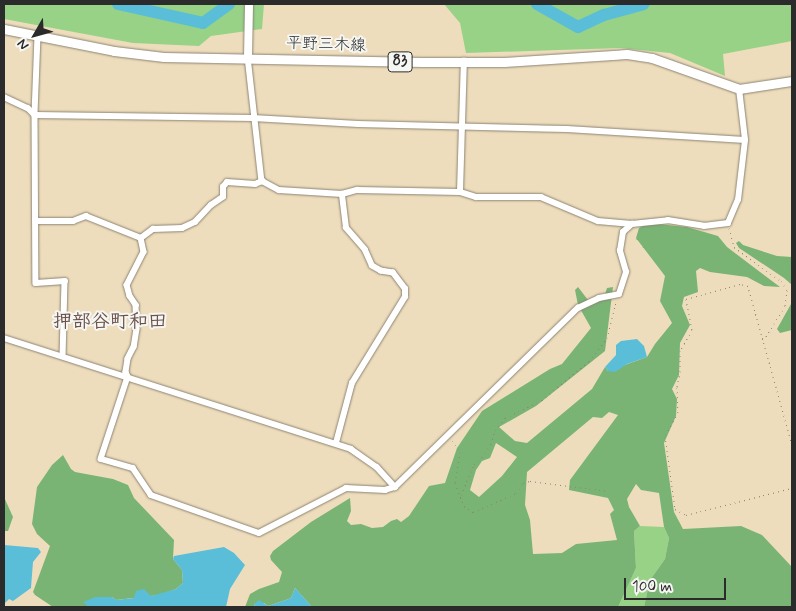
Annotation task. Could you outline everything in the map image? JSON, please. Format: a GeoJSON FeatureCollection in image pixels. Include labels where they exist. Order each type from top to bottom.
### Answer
{"type":"FeatureCollection","features":[{"type":"Feature","properties":{"kind":"main road","name":"平野三木線"},"geometry":{"type":"LineString","coordinates":[[4,29],[114,50],[164,57],[214,59],[247,54],[368,62],[504,62],[627,54],[652,58],[739,89],[792,81]]}},
{"type":"Feature","properties":{"kind":"street"},"geometry":{"type":"LineString","coordinates":[[249,4],[247,54],[262,180]]}},
{"type":"Feature","properties":{"kind":"street"},"geometry":{"type":"LineString","coordinates":[[38,36],[35,115],[36,283],[65,281],[63,355]]}},
{"type":"Feature","properties":{"kind":"street"},"geometry":{"type":"LineString","coordinates":[[460,192],[464,61]]}},
{"type":"Feature","properties":{"kind":"street"},"geometry":{"type":"LineString","coordinates":[[262,180],[279,190],[342,194],[357,190],[460,192],[476,197],[541,197],[598,221],[632,224],[668,220],[704,226],[728,223],[738,200],[745,140],[739,89]]}},
{"type":"Feature","properties":{"kind":"street"},"geometry":{"type":"LineString","coordinates":[[4,97],[28,108],[35,115],[254,118],[358,124],[567,129],[745,140]]}},
{"type":"Feature","properties":{"kind":"street"},"geometry":{"type":"LineString","coordinates":[[141,238],[153,229],[182,228],[195,222],[212,205],[223,198],[223,187],[227,182],[255,184],[262,180]]}},
{"type":"Feature","properties":{"kind":"street"},"geometry":{"type":"LineString","coordinates":[[336,443],[352,383],[405,297],[405,289],[394,273],[381,271],[372,266],[365,250],[346,228],[342,194]]}},
{"type":"Feature","properties":{"kind":"street"},"geometry":{"type":"LineString","coordinates":[[35,221],[73,220],[86,216],[141,238]]}},
{"type":"Feature","properties":{"kind":"street"},"geometry":{"type":"LineString","coordinates":[[141,238],[144,252],[128,285],[130,296],[136,305],[137,328],[134,347],[128,359],[126,372],[128,377],[101,459],[133,468],[151,495],[259,533],[346,488],[385,490],[395,487],[578,308],[599,298],[619,294],[626,272],[620,251],[624,232],[632,224]]}},
{"type":"Feature","properties":{"kind":"street"},"geometry":{"type":"LineString","coordinates":[[4,338],[63,355],[336,443],[351,449],[370,462],[395,487]]}},
{"type":"Feature","properties":{"kind":"path"},"geometry":{"type":"LineString","coordinates":[[728,223],[734,247],[782,281],[788,290],[785,306],[764,340]]}},
{"type":"Feature","properties":{"kind":"path"},"geometry":{"type":"LineString","coordinates":[[792,445],[748,286],[740,284],[686,299],[692,330],[680,351],[680,371],[677,387],[678,412],[665,436],[675,509],[686,515],[792,488]]}},
{"type":"Feature","properties":{"kind":"path"},"geometry":{"type":"LineString","coordinates":[[461,495],[474,464],[482,457],[491,444],[495,430],[505,418],[542,400],[589,361],[607,338],[612,312],[619,294]]}},
{"type":"Feature","properties":{"kind":"path"},"geometry":{"type":"LineString","coordinates":[[448,436],[460,452],[455,483],[464,506],[473,512],[516,493],[523,484],[530,482],[608,491]]}},
{"type":"Feature","properties":{"kind":"green space"},"geometry":{"type":"Polygon","coordinates":[[[4,4],[264,4],[262,29],[211,36],[199,46],[133,43],[4,19],[4,4]]]}},
{"type":"Feature","properties":{"kind":"green space"},"geometry":{"type":"Polygon","coordinates":[[[444,4],[792,4],[792,41],[723,54],[725,76],[670,53],[620,48],[466,53],[460,23],[444,4]]]}},
{"type":"Feature","properties":{"kind":"green space"},"geometry":{"type":"Polygon","coordinates":[[[648,223],[687,227],[718,236],[727,247],[780,287],[764,286],[747,277],[710,272],[700,268],[696,271],[698,292],[684,297],[682,306],[690,325],[680,343],[679,375],[672,389],[677,399],[676,416],[664,443],[674,512],[683,529],[741,526],[762,535],[792,567],[792,607],[644,607],[650,580],[665,559],[669,538],[664,527],[659,493],[641,490],[636,484],[627,499],[629,507],[640,526],[634,531],[636,568],[618,607],[312,607],[295,588],[291,598],[286,600],[268,606],[264,603],[254,604],[255,607],[245,607],[250,594],[279,582],[282,572],[271,560],[270,556],[273,551],[311,522],[350,498],[351,511],[347,521],[351,525],[361,524],[372,528],[383,527],[397,519],[401,522],[409,516],[429,486],[445,483],[457,448],[482,411],[550,369],[562,364],[591,328],[578,305],[575,290],[578,287],[588,300],[594,300],[604,297],[607,288],[613,287],[605,351],[536,406],[499,427],[515,441],[527,443],[592,389],[605,367],[608,371],[647,357],[672,323],[660,301],[665,276],[636,238],[639,228],[648,223]],[[609,412],[602,418],[593,417],[527,472],[525,505],[530,520],[533,554],[562,553],[576,544],[617,540],[610,514],[614,510],[608,498],[569,490],[570,480],[618,415],[609,412]],[[496,443],[490,458],[482,461],[476,470],[470,490],[479,497],[502,476],[517,457],[496,443]]]}},
{"type":"Feature","properties":{"kind":"green space"},"geometry":{"type":"Polygon","coordinates":[[[739,241],[743,245],[777,256],[792,257],[792,285],[739,248],[736,243],[739,241]]]}},
{"type":"Feature","properties":{"kind":"green space"},"geometry":{"type":"Polygon","coordinates":[[[792,294],[792,330],[780,333],[777,329],[791,304],[792,294]]]}},
{"type":"Feature","properties":{"kind":"green space"},"geometry":{"type":"Polygon","coordinates":[[[63,455],[71,469],[75,472],[113,479],[128,485],[134,498],[174,540],[173,559],[182,570],[183,583],[176,589],[159,595],[116,600],[112,597],[96,597],[89,607],[53,607],[35,595],[33,592],[50,546],[37,534],[32,524],[37,487],[52,465],[63,455]]]}},
{"type":"Feature","properties":{"kind":"green space"},"geometry":{"type":"Polygon","coordinates":[[[4,497],[13,517],[8,531],[4,531],[4,497]]]}},
{"type":"Feature","properties":{"kind":"green space"},"geometry":{"type":"Polygon","coordinates":[[[640,526],[664,527],[669,538],[665,559],[650,580],[644,607],[618,607],[636,568],[634,531],[640,526]]]}},
{"type":"Feature","properties":{"kind":"water"},"geometry":{"type":"Polygon","coordinates":[[[637,339],[644,346],[647,357],[627,364],[615,372],[608,371],[605,367],[616,355],[616,345],[621,341],[637,339]]]}},
{"type":"Feature","properties":{"kind":"water"},"geometry":{"type":"Polygon","coordinates":[[[4,545],[38,548],[41,552],[33,562],[31,588],[13,601],[9,599],[4,604],[4,545]]]}},
{"type":"Feature","properties":{"kind":"water"},"geometry":{"type":"Polygon","coordinates":[[[224,547],[234,553],[245,565],[230,589],[226,607],[89,607],[83,602],[96,597],[112,597],[116,600],[134,598],[136,591],[144,589],[151,596],[176,589],[183,583],[182,570],[173,559],[174,556],[224,547]]]}},
{"type":"Feature","properties":{"kind":"water"},"geometry":{"type":"Polygon","coordinates":[[[295,588],[312,607],[255,607],[254,604],[259,600],[268,606],[291,598],[295,588]]]}},
{"type":"Feature","properties":{"kind":"waterway"},"geometry":{"type":"LineString","coordinates":[[118,4],[203,23],[229,4]]}},
{"type":"Feature","properties":{"kind":"waterway"},"geometry":{"type":"LineString","coordinates":[[537,4],[578,27],[604,15],[644,4]]}},
{"type":"Feature","properties":{"kind":"district","name":"押部谷町和田"},"geometry":{"type":"Point","coordinates":[110,322]}}]}
